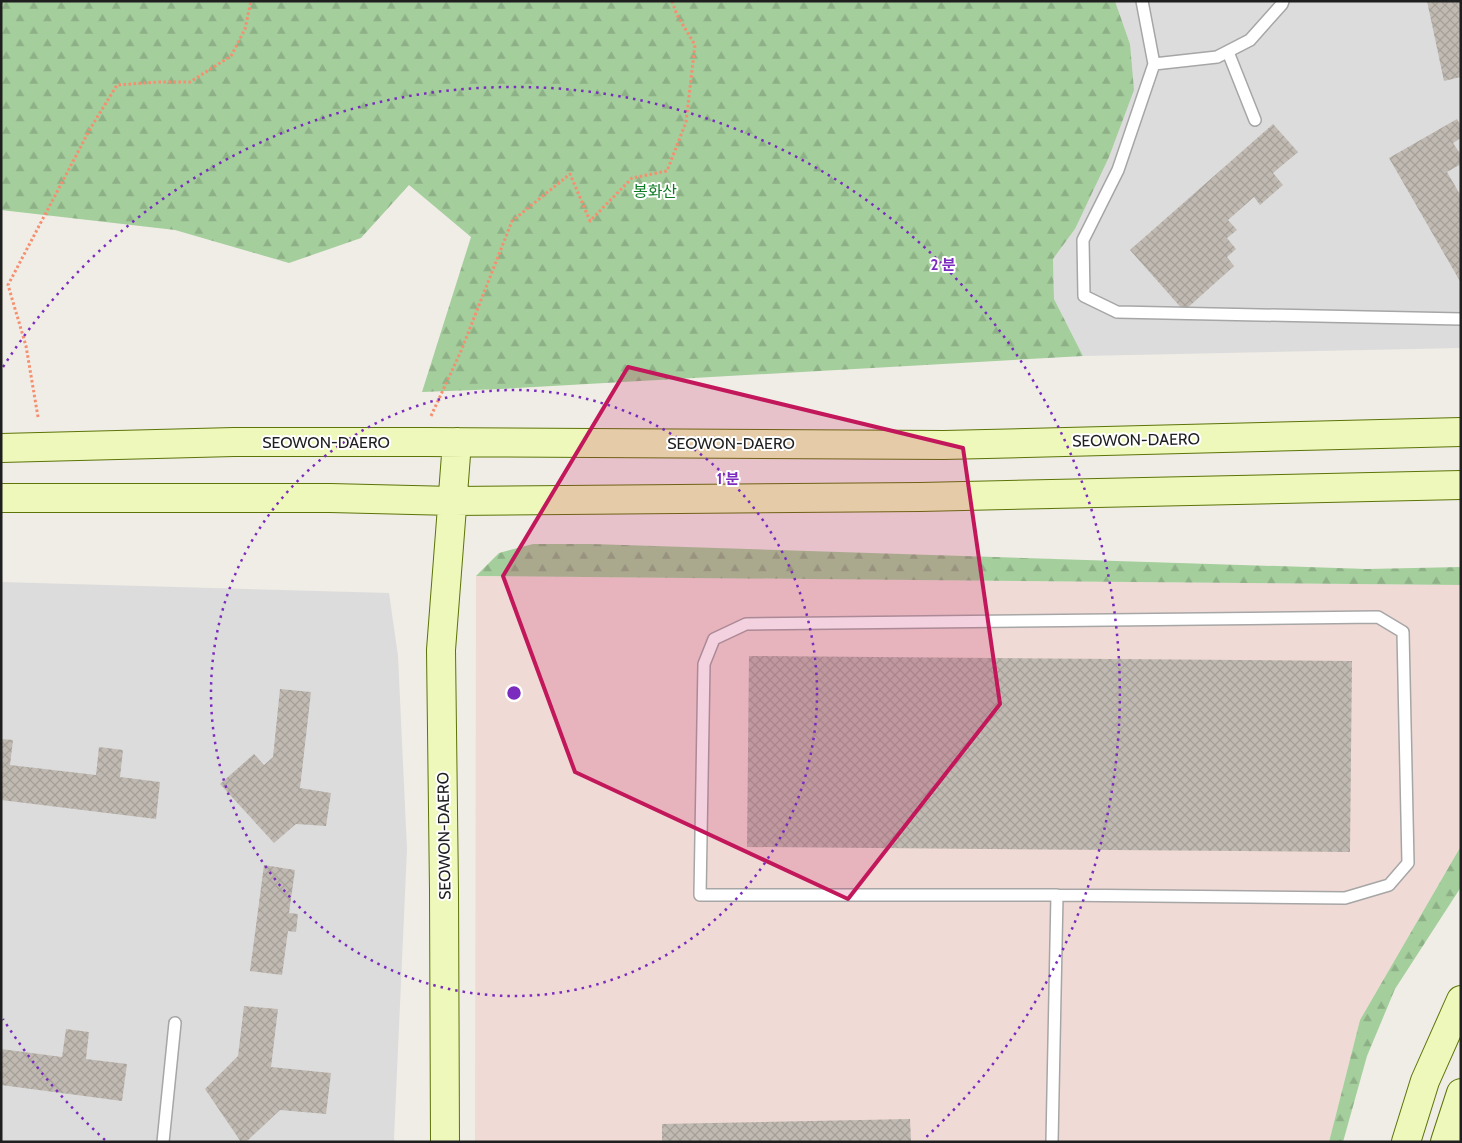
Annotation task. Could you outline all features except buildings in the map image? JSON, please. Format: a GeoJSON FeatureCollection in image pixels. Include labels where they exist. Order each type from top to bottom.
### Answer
{"type":"FeatureCollection","features":[{"type":"Feature","properties":{"kind":"street","name":"SEOWON-DAERO"},"geometry":{"type":"LineString","coordinates":[[1,448],[234,442],[944,445],[1461,432]]}},
{"type":"Feature","properties":{"kind":"street","name":"SEOWON-DAERO"},"geometry":{"type":"LineString","coordinates":[[445,1142],[441,650],[457,442]]}},
{"type":"Feature","properties":{"kind":"street"},"geometry":{"type":"LineString","coordinates":[[1,498],[330,498],[452,501],[930,497],[1461,485]]}},
{"type":"Feature","properties":{"kind":"street"},"geometry":{"type":"LineString","coordinates":[[1406,1142],[1425,1081],[1461,1000]]}},
{"type":"Feature","properties":{"kind":"street"},"geometry":{"type":"LineString","coordinates":[[1445,1142],[1461,1093]]}},
{"type":"Feature","properties":{"kind":"lane"},"geometry":{"type":"LineString","coordinates":[[1142,1],[1154,64],[1118,170],[1083,240],[1084,296],[1117,312],[1461,319]]}},
{"type":"Feature","properties":{"kind":"lane"},"geometry":{"type":"LineString","coordinates":[[1154,64],[1217,58],[1250,40],[1283,1]]}},
{"type":"Feature","properties":{"kind":"lane"},"geometry":{"type":"LineString","coordinates":[[1228,52],[1254,120]]}},
{"type":"Feature","properties":{"kind":"lane"},"geometry":{"type":"LineString","coordinates":[[1378,617],[1403,632],[1408,863],[1389,885],[1345,898],[1057,895],[700,895],[704,664],[714,639],[746,624],[1378,617]]}},
{"type":"Feature","properties":{"kind":"lane"},"geometry":{"type":"LineString","coordinates":[[1052,1142],[1057,895]]}},
{"type":"Feature","properties":{"kind":"lane"},"geometry":{"type":"LineString","coordinates":[[163,1142],[175,1023]]}},
{"type":"Feature","properties":{"kind":"path"},"geometry":{"type":"LineString","coordinates":[[38,417],[26,346],[8,285],[90,129],[117,85],[190,82],[231,56],[245,29],[250,1]]}},
{"type":"Feature","properties":{"kind":"path"},"geometry":{"type":"LineString","coordinates":[[426,442],[432,415],[462,351],[512,221],[570,174],[590,221],[632,178],[667,171],[686,122],[695,45],[677,15],[672,1]]}},
{"type":"Feature","properties":{"kind":"highlighted area"},"geometry":{"type":"Polygon","coordinates":[[[628,367],[963,448],[1000,704],[848,899],[575,772],[503,576],[628,367]]]}},
{"type":"Feature","properties":{"kind":"shaded area"},"geometry":{"type":"Polygon","coordinates":[[[1115,1],[1461,1],[1461,348],[1083,356],[1054,299],[1053,259],[1075,229],[1130,44],[1115,1]]]}},
{"type":"Feature","properties":{"kind":"shaded area"},"geometry":{"type":"Polygon","coordinates":[[[476,576],[1461,585],[1461,846],[1360,1020],[1329,1142],[475,1142],[476,576]]]}},
{"type":"Feature","properties":{"kind":"shaded area"},"geometry":{"type":"Polygon","coordinates":[[[1,582],[389,593],[398,656],[407,849],[395,1142],[1,1142],[1,582]]]}},
{"type":"Feature","properties":{"kind":"green space","name":"봉화산"},"geometry":{"type":"Polygon","coordinates":[[[1,1],[1115,1],[1130,44],[1134,90],[1109,157],[1075,229],[1053,259],[1054,299],[1083,356],[422,392],[471,237],[409,185],[361,238],[289,263],[175,230],[1,210],[1,1]]]}},
{"type":"Feature","properties":{"kind":"green space"},"geometry":{"type":"Polygon","coordinates":[[[533,544],[592,544],[1367,569],[1461,567],[1461,585],[476,576],[499,553],[533,544]]]}},
{"type":"Feature","properties":{"kind":"green space"},"geometry":{"type":"Polygon","coordinates":[[[1461,846],[1461,887],[1395,989],[1367,1056],[1343,1142],[1329,1142],[1360,1020],[1461,846]]]}}]}
